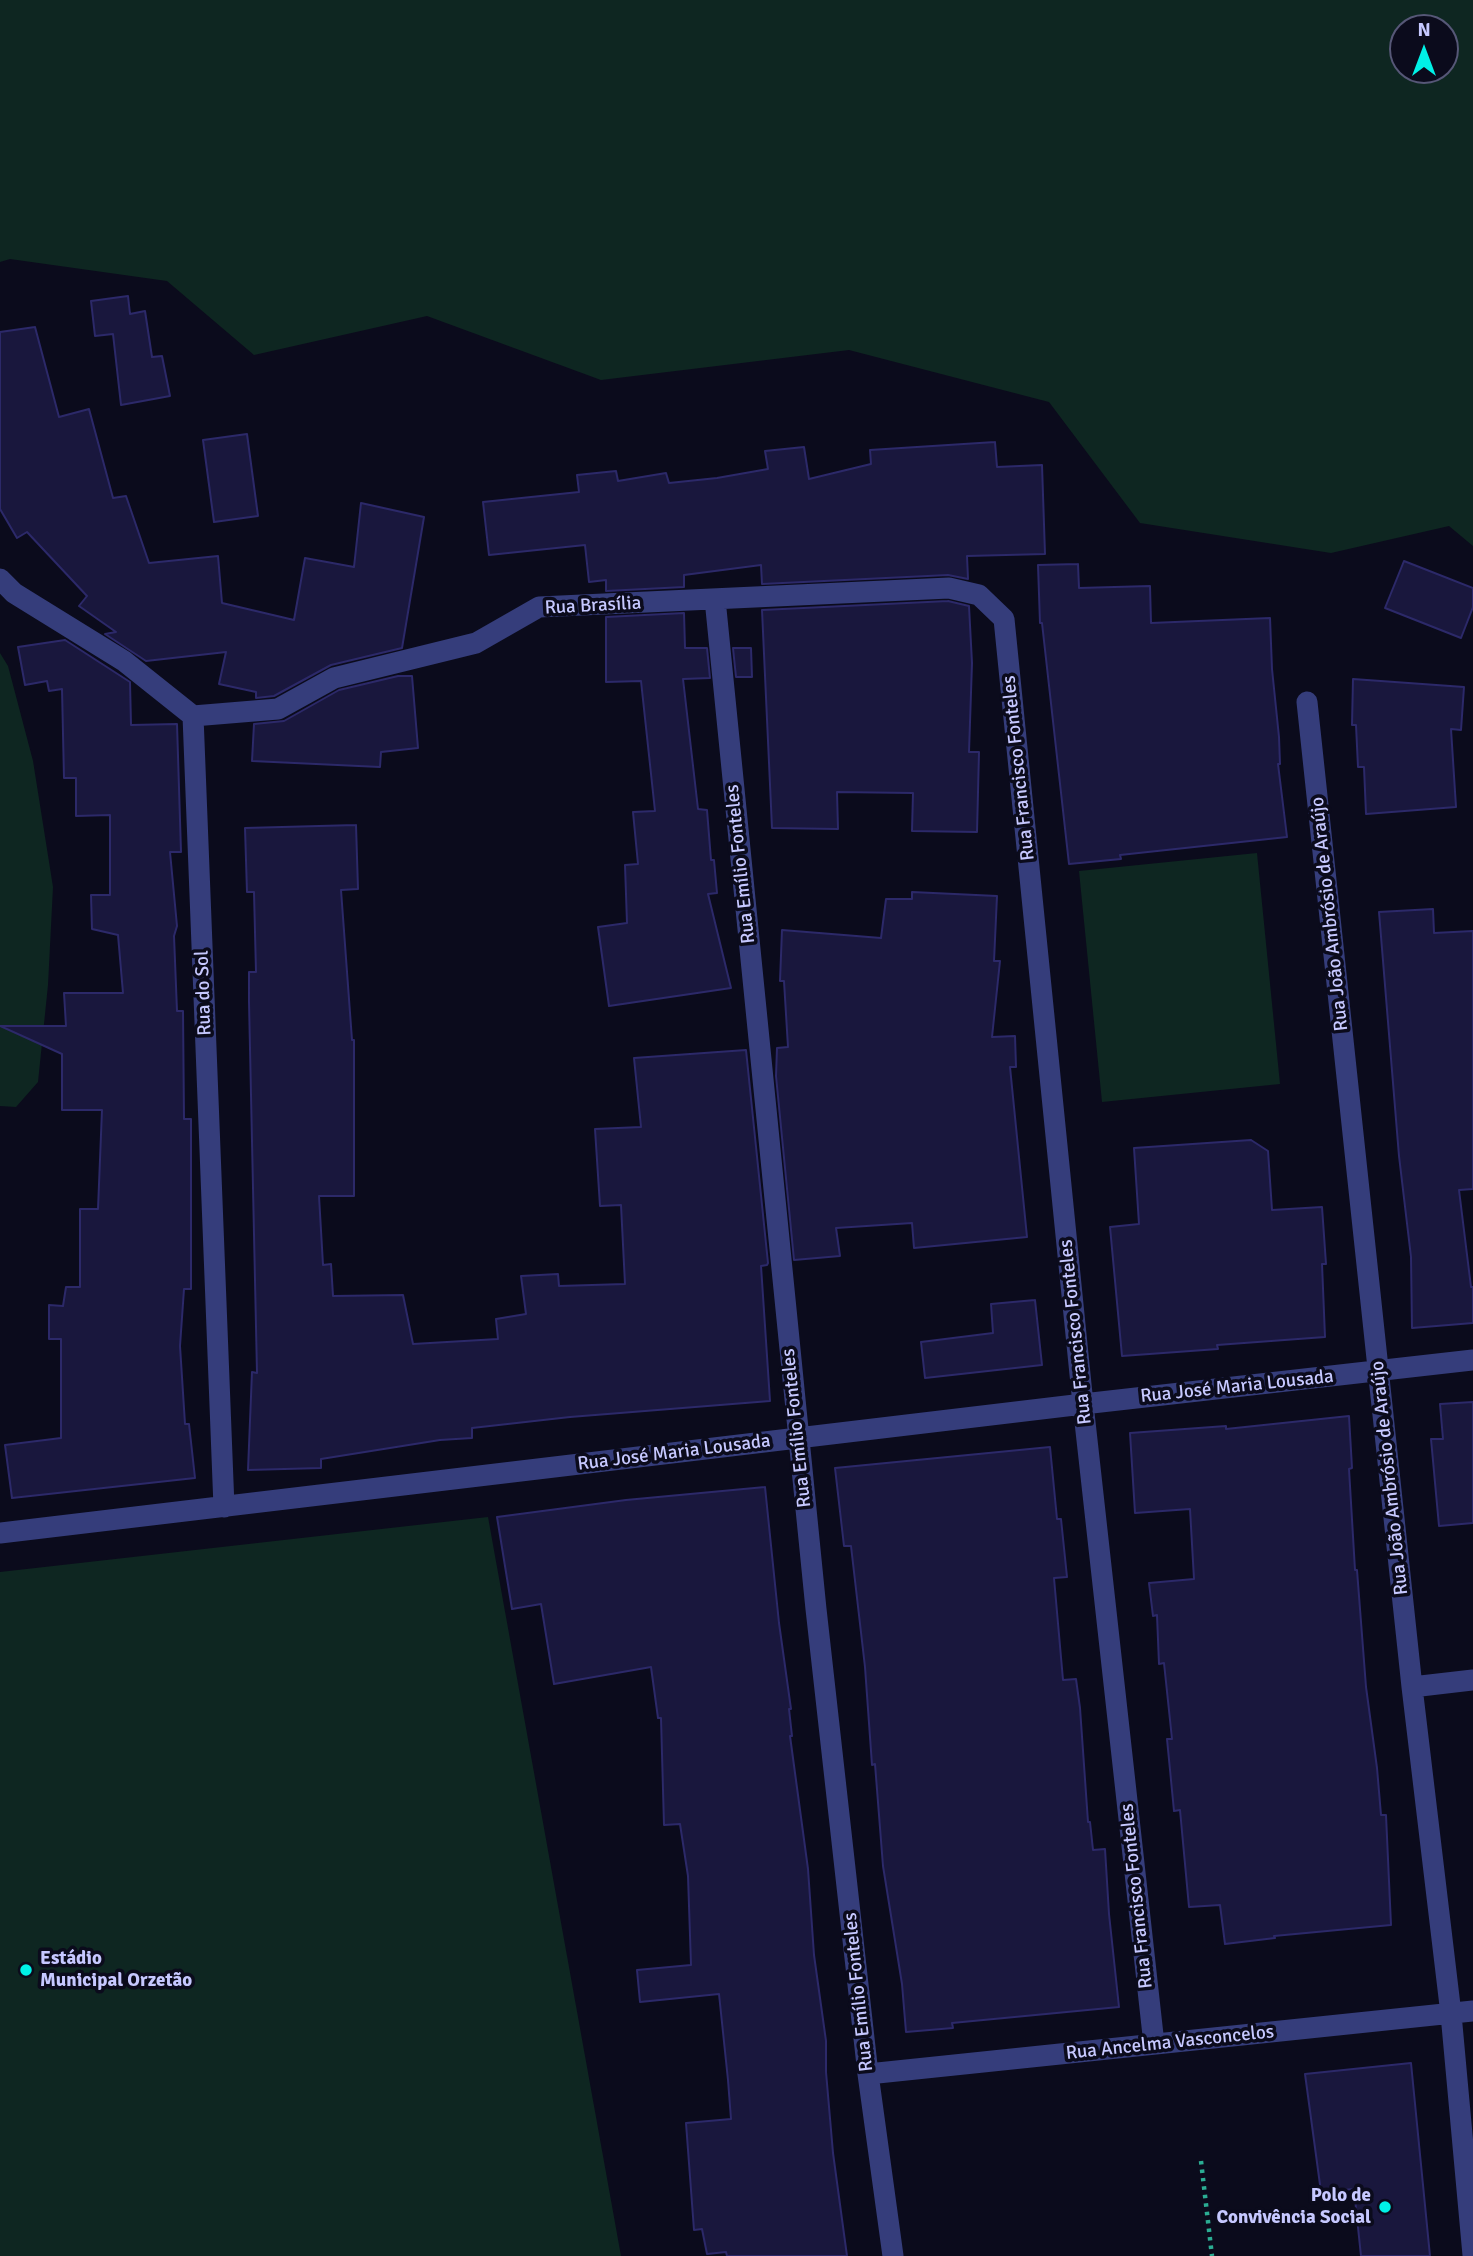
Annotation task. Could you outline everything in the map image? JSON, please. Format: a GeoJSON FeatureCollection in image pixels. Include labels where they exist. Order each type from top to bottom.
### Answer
{"type":"FeatureCollection","features":[{"type":"Feature","properties":{"kind":"street"},"geometry":{"type":"LineString","coordinates":[[0,579],[14,593],[124,661],[193,716]]}},
{"type":"Feature","properties":{"kind":"street","name":"Rua Brasília"},"geometry":{"type":"LineString","coordinates":[[193,716],[278,709],[334,678],[476,643],[539,607],[949,588],[979,595],[1004,619]]}},
{"type":"Feature","properties":{"kind":"street","name":"Rua Emílio Fonteles"},"geometry":{"type":"LineString","coordinates":[[715,599],[798,1438],[867,2074],[892,2256]]}},
{"type":"Feature","properties":{"kind":"street","name":"Rua Francisco Fonteles"},"geometry":{"type":"LineString","coordinates":[[1004,619],[1083,1404],[1154,2044]]}},
{"type":"Feature","properties":{"kind":"street","name":"Rua João Ambrósio de Araújo"},"geometry":{"type":"LineString","coordinates":[[1307,702],[1412,1687],[1451,2014],[1473,2255]]}},
{"type":"Feature","properties":{"kind":"street","name":"Rua do Sol"},"geometry":{"type":"LineString","coordinates":[[193,716],[223,1507]]}},
{"type":"Feature","properties":{"kind":"street","name":"Rua José Maria Lousada"},"geometry":{"type":"LineString","coordinates":[[0,1533],[1473,1360]]}},
{"type":"Feature","properties":{"kind":"street"},"geometry":{"type":"LineString","coordinates":[[1412,1687],[1473,1680]]}},
{"type":"Feature","properties":{"kind":"street","name":"Rua Ancelma Vasconcelos"},"geometry":{"type":"LineString","coordinates":[[867,2074],[1473,2011]]}},
{"type":"Feature","properties":{"kind":"path"},"geometry":{"type":"LineString","coordinates":[[1201,2161],[1212,2256]]}},
{"type":"Feature","properties":{"kind":"green space"},"geometry":{"type":"Polygon","coordinates":[[[0,0],[1473,0],[1473,546],[1449,526],[1331,553],[1140,523],[1049,402],[849,350],[601,380],[427,316],[254,355],[167,281],[10,259],[0,262],[0,0]]]}},
{"type":"Feature","properties":{"kind":"green space"},"geometry":{"type":"Polygon","coordinates":[[[0,653],[8,666],[33,761],[53,887],[48,985],[38,1082],[16,1107],[0,1106],[0,653]]]}},
{"type":"Feature","properties":{"kind":"green space"},"geometry":{"type":"Polygon","coordinates":[[[1257,853],[1280,1084],[1102,1102],[1079,871],[1257,853]]]}},
{"type":"Feature","properties":{"kind":"green space"},"geometry":{"type":"Polygon","coordinates":[[[488,1517],[621,2256],[0,2256],[0,1572],[488,1517]]]}},
{"type":"Feature","properties":{"kind":"building"},"geometry":{"type":"Polygon","coordinates":[[[128,296],[130,314],[145,311],[152,357],[162,356],[170,396],[121,405],[113,334],[95,336],[91,301],[128,296]]]}},
{"type":"Feature","properties":{"kind":"building"},"geometry":{"type":"Polygon","coordinates":[[[35,327],[59,417],[89,409],[113,498],[126,496],[149,563],[218,556],[222,603],[294,620],[305,558],[354,567],[361,503],[424,517],[402,648],[331,665],[274,696],[256,698],[256,692],[219,684],[226,652],[146,661],[105,634],[116,632],[79,606],[87,596],[27,532],[17,538],[0,509],[0,332],[35,327]]]}},
{"type":"Feature","properties":{"kind":"building"},"geometry":{"type":"Polygon","coordinates":[[[247,434],[258,516],[214,522],[203,440],[247,434]]]}},
{"type":"Feature","properties":{"kind":"building"},"geometry":{"type":"Polygon","coordinates":[[[995,442],[997,467],[1042,465],[1045,554],[967,556],[968,579],[948,575],[762,584],[761,565],[684,575],[684,587],[606,591],[606,580],[589,582],[585,545],[489,555],[483,502],[579,492],[577,475],[616,471],[618,481],[666,473],[669,483],[717,478],[768,469],[765,451],[804,447],[809,479],[871,464],[870,450],[995,442]]]}},
{"type":"Feature","properties":{"kind":"building"},"geometry":{"type":"Polygon","coordinates":[[[1404,561],[1473,588],[1473,607],[1461,638],[1385,608],[1404,561]]]}},
{"type":"Feature","properties":{"kind":"building"},"geometry":{"type":"Polygon","coordinates":[[[1078,564],[1079,588],[1150,586],[1151,623],[1270,618],[1279,737],[1278,764],[1287,837],[1120,855],[1121,859],[1069,864],[1040,623],[1038,565],[1078,564]]]}},
{"type":"Feature","properties":{"kind":"building"},"geometry":{"type":"Polygon","coordinates":[[[948,601],[969,606],[972,663],[969,752],[979,752],[977,832],[912,831],[913,793],[837,792],[838,829],[772,828],[762,610],[948,601]]]}},
{"type":"Feature","properties":{"kind":"building"},"geometry":{"type":"Polygon","coordinates":[[[684,613],[685,648],[707,648],[710,678],[683,679],[698,809],[707,810],[711,860],[714,860],[717,893],[708,894],[731,988],[609,1006],[598,927],[627,923],[625,865],[638,864],[633,812],[655,811],[641,681],[606,682],[606,617],[684,613]]]}},
{"type":"Feature","properties":{"kind":"building"},"geometry":{"type":"Polygon","coordinates":[[[65,640],[130,682],[131,725],[177,724],[181,852],[170,852],[177,926],[174,936],[177,1011],[183,1011],[184,1119],[191,1119],[191,1289],[184,1289],[180,1346],[185,1424],[189,1424],[195,1478],[12,1498],[5,1445],[61,1438],[61,1339],[49,1339],[49,1305],[63,1306],[66,1287],[80,1287],[80,1209],[98,1209],[102,1110],[62,1110],[62,1054],[0,1026],[66,1026],[64,993],[123,993],[118,935],[92,929],[91,895],[110,895],[110,815],[76,816],[76,778],[64,778],[62,689],[49,691],[47,681],[25,685],[18,647],[65,640]]]}},
{"type":"Feature","properties":{"kind":"building"},"geometry":{"type":"Polygon","coordinates":[[[733,648],[751,648],[752,677],[736,677],[733,648]]]}},
{"type":"Feature","properties":{"kind":"building"},"geometry":{"type":"Polygon","coordinates":[[[398,676],[412,676],[418,748],[381,752],[380,767],[252,761],[254,724],[284,721],[339,690],[398,676]]]}},
{"type":"Feature","properties":{"kind":"building"},"geometry":{"type":"Polygon","coordinates":[[[1353,679],[1464,687],[1461,730],[1451,729],[1456,807],[1366,814],[1364,767],[1358,767],[1356,725],[1352,725],[1353,679]]]}},
{"type":"Feature","properties":{"kind":"building"},"geometry":{"type":"Polygon","coordinates":[[[356,825],[358,889],[341,890],[354,1040],[354,1196],[319,1196],[323,1265],[331,1264],[333,1296],[403,1295],[413,1344],[498,1339],[496,1319],[526,1314],[521,1276],[558,1274],[559,1286],[625,1284],[621,1205],[600,1206],[595,1129],[641,1127],[634,1058],[746,1050],[768,1263],[761,1266],[770,1401],[570,1417],[472,1428],[472,1438],[440,1440],[321,1459],[321,1468],[248,1470],[252,1372],[257,1373],[249,1002],[249,972],[256,972],[254,892],[247,892],[245,828],[356,825]]]}},
{"type":"Feature","properties":{"kind":"building"},"geometry":{"type":"Polygon","coordinates":[[[912,892],[997,896],[994,961],[1000,961],[992,1037],[1015,1036],[1016,1067],[1010,1067],[1027,1237],[914,1248],[912,1223],[836,1228],[840,1256],[794,1260],[776,1076],[777,1048],[788,1047],[784,981],[780,981],[782,930],[881,938],[886,899],[912,899],[912,892]]]}},
{"type":"Feature","properties":{"kind":"building"},"geometry":{"type":"Polygon","coordinates":[[[1433,909],[1434,933],[1473,931],[1473,1189],[1459,1190],[1473,1287],[1473,1323],[1412,1328],[1411,1257],[1399,1156],[1379,912],[1433,909]]]}},
{"type":"Feature","properties":{"kind":"building"},"geometry":{"type":"Polygon","coordinates":[[[1251,1140],[1268,1151],[1272,1210],[1322,1207],[1326,1264],[1322,1264],[1325,1337],[1122,1356],[1110,1227],[1139,1224],[1134,1148],[1251,1140]]]}},
{"type":"Feature","properties":{"kind":"building"},"geometry":{"type":"Polygon","coordinates":[[[1035,1300],[1042,1365],[925,1378],[921,1342],[993,1333],[991,1304],[1035,1300]]]}},
{"type":"Feature","properties":{"kind":"building"},"geometry":{"type":"Polygon","coordinates":[[[1473,1402],[1473,1523],[1439,1526],[1431,1439],[1443,1439],[1440,1404],[1473,1402]]]}},
{"type":"Feature","properties":{"kind":"building"},"geometry":{"type":"Polygon","coordinates":[[[1349,1416],[1355,1570],[1381,1815],[1386,1815],[1391,1925],[1274,1936],[1275,1938],[1225,1944],[1220,1905],[1189,1907],[1180,1810],[1174,1811],[1167,1739],[1172,1739],[1164,1663],[1159,1664],[1157,1615],[1153,1616],[1149,1583],[1194,1579],[1190,1509],[1135,1513],[1130,1433],[1226,1426],[1226,1429],[1349,1416]]]}},
{"type":"Feature","properties":{"kind":"building"},"geometry":{"type":"Polygon","coordinates":[[[1050,1447],[1057,1519],[1061,1519],[1067,1577],[1054,1578],[1063,1680],[1076,1679],[1088,1822],[1093,1850],[1105,1849],[1119,2007],[952,2023],[953,2028],[906,2032],[902,1984],[883,1866],[875,1764],[872,1765],[865,1667],[851,1546],[844,1546],[835,1468],[1050,1447]]]}},
{"type":"Feature","properties":{"kind":"building"},"geometry":{"type":"Polygon","coordinates":[[[765,1487],[791,1709],[790,1736],[808,1869],[814,1955],[826,2041],[833,2153],[847,2256],[727,2256],[726,2252],[707,2254],[702,2229],[694,2230],[686,2123],[731,2119],[719,1994],[640,2002],[637,1970],[691,1965],[688,1876],[680,1824],[664,1825],[661,1718],[658,1718],[651,1667],[554,1684],[541,1604],[512,1609],[497,1517],[626,1500],[765,1487]]]}},
{"type":"Feature","properties":{"kind":"building"},"geometry":{"type":"Polygon","coordinates":[[[1411,2063],[1430,2256],[1361,2256],[1354,2189],[1321,2192],[1305,2074],[1411,2063]]]}},
{"type":"Feature","properties":{"kind":"place","name":"Estádio Municipal Orzetão"},"geometry":{"type":"Point","coordinates":[26,1970]}},
{"type":"Feature","properties":{"kind":"place","name":"Polo de Convivência Social"},"geometry":{"type":"Point","coordinates":[1385,2207]}}]}
